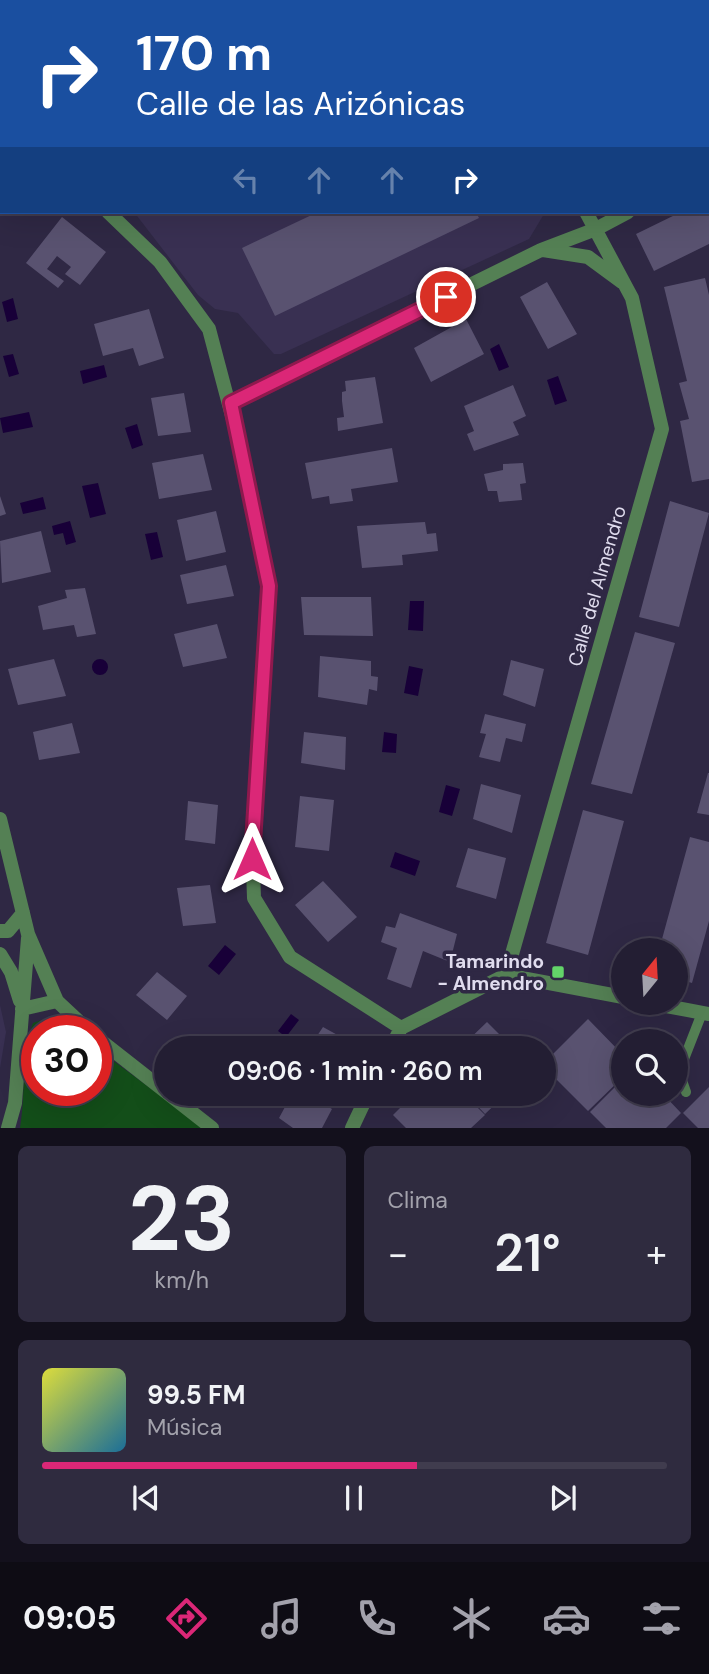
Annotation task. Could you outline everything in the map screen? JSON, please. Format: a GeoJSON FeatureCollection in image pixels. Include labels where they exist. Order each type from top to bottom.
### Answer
{"type":"FeatureCollection","features":[{"type":"Feature","properties":{"kind":"street"},"geometry":{"type":"LineString","coordinates":[[109,214],[160,262],[209,329],[231,403],[269,586],[251,840],[254,898],[290,957],[401,1028]]}},
{"type":"Feature","properties":{"kind":"street","name":"Calle del Almendro"},"geometry":{"type":"LineString","coordinates":[[506,975],[662,429],[632,298],[587,214]]}},
{"type":"Feature","properties":{"kind":"street"},"geometry":{"type":"LineString","coordinates":[[231,403],[541,250],[596,229],[624,214]]}},
{"type":"Feature","properties":{"kind":"street"},"geometry":{"type":"LineString","coordinates":[[541,250],[588,257],[625,284]]}},
{"type":"Feature","properties":{"kind":"street"},"geometry":{"type":"LineString","coordinates":[[0,819],[28,934],[57,1001],[72,1015]]}},
{"type":"Feature","properties":{"kind":"street"},"geometry":{"type":"LineString","coordinates":[[0,931],[8,931],[23,913]]}},
{"type":"Feature","properties":{"kind":"street"},"geometry":{"type":"LineString","coordinates":[[8,1128],[15,1102],[28,934]]}},
{"type":"Feature","properties":{"kind":"street"},"geometry":{"type":"LineString","coordinates":[[0,954],[11,972],[22,1009]]}},
{"type":"Feature","properties":{"kind":"street"},"geometry":{"type":"LineString","coordinates":[[397,1036],[401,1028],[506,975],[611,995]]}},
{"type":"Feature","properties":{"kind":"street"},"geometry":{"type":"LineString","coordinates":[[22,1009],[57,1001]]}},
{"type":"Feature","properties":{"kind":"street"},"geometry":{"type":"LineString","coordinates":[[688,1010],[706,1014]]}},
{"type":"Feature","properties":{"kind":"street"},"geometry":{"type":"LineString","coordinates":[[112,1050],[212,1128]]}},
{"type":"Feature","properties":{"kind":"street"},"geometry":{"type":"LineString","coordinates":[[352,1128],[363,1106]]}},
{"type":"Feature","properties":{"kind":"lane"},"geometry":{"type":"LineString","coordinates":[[688,1053],[706,1014]]}},
{"type":"Feature","properties":{"kind":"shaded area"},"geometry":{"type":"Polygon","coordinates":[[[136,214],[544,214],[529,239],[281,354],[274,354],[238,313],[215,309],[198,295],[136,214]]]}},
{"type":"Feature","properties":{"kind":"shaded area"},"geometry":{"type":"Polygon","coordinates":[[[13,298],[18,319],[7,322],[2,302],[13,298]]]}},
{"type":"Feature","properties":{"kind":"shaded area"},"geometry":{"type":"Polygon","coordinates":[[[499,344],[509,367],[499,371],[490,349],[499,344]]]}},
{"type":"Feature","properties":{"kind":"shaded area"},"geometry":{"type":"Polygon","coordinates":[[[13,354],[19,374],[9,377],[3,356],[13,354]]]}},
{"type":"Feature","properties":{"kind":"shaded area"},"geometry":{"type":"Polygon","coordinates":[[[104,365],[107,377],[83,384],[80,371],[104,365]]]}},
{"type":"Feature","properties":{"kind":"shaded area"},"geometry":{"type":"Polygon","coordinates":[[[558,376],[567,401],[555,405],[547,380],[558,376]]]}},
{"type":"Feature","properties":{"kind":"shaded area"},"geometry":{"type":"Polygon","coordinates":[[[29,412],[33,427],[3,433],[0,418],[29,412]]]}},
{"type":"Feature","properties":{"kind":"shaded area"},"geometry":{"type":"Polygon","coordinates":[[[137,424],[143,445],[132,449],[125,428],[137,424]]]}},
{"type":"Feature","properties":{"kind":"shaded area"},"geometry":{"type":"Polygon","coordinates":[[[98,483],[106,514],[90,518],[82,486],[98,483]]]}},
{"type":"Feature","properties":{"kind":"shaded area"},"geometry":{"type":"Polygon","coordinates":[[[43,497],[46,509],[23,514],[20,503],[43,497]]]}},
{"type":"Feature","properties":{"kind":"shaded area"},"geometry":{"type":"Polygon","coordinates":[[[70,521],[76,542],[66,545],[63,533],[54,535],[52,526],[70,521]]]}},
{"type":"Feature","properties":{"kind":"shaded area"},"geometry":{"type":"Polygon","coordinates":[[[157,532],[163,557],[151,560],[145,534],[157,532]]]}},
{"type":"Feature","properties":{"kind":"shaded area"},"geometry":{"type":"Polygon","coordinates":[[[410,601],[424,601],[423,631],[408,630],[410,601]]]}},
{"type":"Feature","properties":{"kind":"shaded area"},"geometry":{"type":"Polygon","coordinates":[[[97,659],[103,659],[108,667],[106,673],[97,675],[92,670],[92,664],[97,659]]]}},
{"type":"Feature","properties":{"kind":"shaded area"},"geometry":{"type":"Polygon","coordinates":[[[409,666],[423,669],[418,696],[404,693],[409,666]]]}},
{"type":"Feature","properties":{"kind":"shaded area"},"geometry":{"type":"Polygon","coordinates":[[[384,732],[397,734],[396,753],[382,752],[384,732]]]}},
{"type":"Feature","properties":{"kind":"shaded area"},"geometry":{"type":"Polygon","coordinates":[[[446,785],[460,789],[452,816],[439,812],[446,785]]]}},
{"type":"Feature","properties":{"kind":"shaded area"},"geometry":{"type":"Polygon","coordinates":[[[395,852],[420,861],[415,876],[390,867],[395,852]]]}},
{"type":"Feature","properties":{"kind":"shaded area"},"geometry":{"type":"Polygon","coordinates":[[[225,945],[236,954],[219,975],[208,966],[225,945]]]}},
{"type":"Feature","properties":{"kind":"shaded area"},"geometry":{"type":"Polygon","coordinates":[[[0,1005],[6,1032],[0,1068],[0,1005]]]}},
{"type":"Feature","properties":{"kind":"shaded area"},"geometry":{"type":"Polygon","coordinates":[[[291,1014],[299,1020],[287,1036],[278,1031],[291,1014]]]}},
{"type":"Feature","properties":{"kind":"green space"},"geometry":{"type":"Polygon","coordinates":[[[112,1060],[154,1091],[154,1106],[174,1106],[204,1128],[20,1128],[22,1106],[112,1106],[112,1060]]]}},
{"type":"Feature","properties":{"kind":"building"},"geometry":{"type":"Polygon","coordinates":[[[314,214],[477,214],[479,218],[275,316],[242,248],[314,214]]]}},
{"type":"Feature","properties":{"kind":"building"},"geometry":{"type":"Polygon","coordinates":[[[677,214],[709,214],[709,244],[654,271],[636,234],[677,214]]]}},
{"type":"Feature","properties":{"kind":"building"},"geometry":{"type":"Polygon","coordinates":[[[62,217],[106,252],[80,285],[65,274],[71,267],[57,256],[47,269],[64,281],[58,288],[26,263],[62,217]]]}},
{"type":"Feature","properties":{"kind":"building"},"geometry":{"type":"Polygon","coordinates":[[[705,278],[709,295],[709,479],[692,482],[680,421],[689,419],[679,383],[687,381],[664,287],[705,278]]]}},
{"type":"Feature","properties":{"kind":"building"},"geometry":{"type":"Polygon","coordinates":[[[547,282],[577,334],[548,349],[520,297],[547,282]]]}},
{"type":"Feature","properties":{"kind":"building"},"geometry":{"type":"Polygon","coordinates":[[[149,309],[164,358],[139,366],[133,348],[103,356],[94,324],[149,309]]]}},
{"type":"Feature","properties":{"kind":"building"},"geometry":{"type":"Polygon","coordinates":[[[466,319],[484,354],[431,382],[414,348],[466,319]]]}},
{"type":"Feature","properties":{"kind":"building"},"geometry":{"type":"Polygon","coordinates":[[[375,377],[383,423],[338,431],[337,418],[344,417],[342,392],[346,391],[345,381],[375,377]]]}},
{"type":"Feature","properties":{"kind":"building"},"geometry":{"type":"Polygon","coordinates":[[[513,385],[526,416],[513,422],[519,435],[474,451],[467,434],[474,431],[464,406],[513,385]]]}},
{"type":"Feature","properties":{"kind":"building"},"geometry":{"type":"Polygon","coordinates":[[[184,393],[191,432],[158,436],[151,398],[184,393]]]}},
{"type":"Feature","properties":{"kind":"building"},"geometry":{"type":"Polygon","coordinates":[[[392,448],[398,482],[351,489],[353,501],[330,504],[329,496],[312,499],[305,463],[392,448]]]}},
{"type":"Feature","properties":{"kind":"building"},"geometry":{"type":"Polygon","coordinates":[[[203,454],[212,490],[159,499],[152,463],[203,454]]]}},
{"type":"Feature","properties":{"kind":"building"},"geometry":{"type":"Polygon","coordinates":[[[523,463],[526,483],[520,484],[522,500],[499,502],[497,491],[488,491],[484,474],[503,470],[503,464],[523,463]]]}},
{"type":"Feature","properties":{"kind":"building"},"geometry":{"type":"Polygon","coordinates":[[[0,496],[6,514],[0,516],[0,496]]]}},
{"type":"Feature","properties":{"kind":"building"},"geometry":{"type":"Polygon","coordinates":[[[670,501],[709,513],[679,627],[639,617],[670,501]]]}},
{"type":"Feature","properties":{"kind":"building"},"geometry":{"type":"Polygon","coordinates":[[[216,511],[226,552],[186,561],[177,520],[216,511]]]}},
{"type":"Feature","properties":{"kind":"building"},"geometry":{"type":"Polygon","coordinates":[[[425,522],[427,534],[436,533],[438,551],[402,555],[403,565],[362,568],[357,526],[425,522]]]}},
{"type":"Feature","properties":{"kind":"building"},"geometry":{"type":"Polygon","coordinates":[[[41,531],[51,572],[2,583],[0,541],[41,531]]]}},
{"type":"Feature","properties":{"kind":"building"},"geometry":{"type":"Polygon","coordinates":[[[226,565],[234,596],[187,604],[180,575],[226,565]]]}},
{"type":"Feature","properties":{"kind":"building"},"geometry":{"type":"Polygon","coordinates":[[[85,588],[96,634],[77,637],[74,625],[43,630],[38,606],[67,598],[65,590],[85,588]]]}},
{"type":"Feature","properties":{"kind":"building"},"geometry":{"type":"Polygon","coordinates":[[[301,597],[371,597],[373,636],[304,635],[301,597]]]}},
{"type":"Feature","properties":{"kind":"building"},"geometry":{"type":"Polygon","coordinates":[[[217,624],[227,658],[183,667],[174,634],[217,624]]]}},
{"type":"Feature","properties":{"kind":"building"},"geometry":{"type":"Polygon","coordinates":[[[635,632],[675,643],[632,794],[591,784],[635,632]]]}},
{"type":"Feature","properties":{"kind":"building"},"geometry":{"type":"Polygon","coordinates":[[[320,656],[371,661],[371,676],[378,677],[377,691],[369,689],[367,705],[318,697],[320,656]]]}},
{"type":"Feature","properties":{"kind":"building"},"geometry":{"type":"Polygon","coordinates":[[[54,659],[66,696],[18,705],[8,669],[54,659]]]}},
{"type":"Feature","properties":{"kind":"building"},"geometry":{"type":"Polygon","coordinates":[[[511,660],[544,669],[535,707],[503,695],[511,660]]]}},
{"type":"Feature","properties":{"kind":"building"},"geometry":{"type":"Polygon","coordinates":[[[485,714],[526,724],[522,742],[506,738],[500,762],[479,757],[486,734],[480,733],[485,714]]]}},
{"type":"Feature","properties":{"kind":"building"},"geometry":{"type":"Polygon","coordinates":[[[72,723],[80,753],[39,760],[33,732],[72,723]]]}},
{"type":"Feature","properties":{"kind":"building"},"geometry":{"type":"Polygon","coordinates":[[[304,732],[346,737],[345,770],[301,763],[304,732]]]}},
{"type":"Feature","properties":{"kind":"building"},"geometry":{"type":"Polygon","coordinates":[[[709,773],[709,815],[697,813],[709,773]]]}},
{"type":"Feature","properties":{"kind":"building"},"geometry":{"type":"Polygon","coordinates":[[[481,784],[521,795],[512,833],[473,819],[481,784]]]}},
{"type":"Feature","properties":{"kind":"building"},"geometry":{"type":"Polygon","coordinates":[[[300,796],[334,800],[329,851],[295,847],[300,796]]]}},
{"type":"Feature","properties":{"kind":"building"},"geometry":{"type":"Polygon","coordinates":[[[188,801],[218,805],[215,844],[185,840],[188,801]]]}},
{"type":"Feature","properties":{"kind":"building"},"geometry":{"type":"Polygon","coordinates":[[[583,810],[624,821],[588,955],[546,943],[583,810]]]}},
{"type":"Feature","properties":{"kind":"building"},"geometry":{"type":"Polygon","coordinates":[[[690,837],[709,842],[709,921],[692,983],[688,982],[688,938],[662,938],[690,837]]]}},
{"type":"Feature","properties":{"kind":"building"},"geometry":{"type":"Polygon","coordinates":[[[468,848],[506,858],[496,899],[456,887],[468,848]]]}},
{"type":"Feature","properties":{"kind":"building"},"geometry":{"type":"Polygon","coordinates":[[[323,881],[357,917],[328,942],[295,905],[323,881]]]}},
{"type":"Feature","properties":{"kind":"building"},"geometry":{"type":"Polygon","coordinates":[[[210,885],[216,923],[183,926],[177,888],[210,885]]]}},
{"type":"Feature","properties":{"kind":"building"},"geometry":{"type":"Polygon","coordinates":[[[400,913],[457,934],[450,962],[423,951],[411,988],[387,979],[397,948],[381,942],[386,926],[395,928],[400,913]]]}},
{"type":"Feature","properties":{"kind":"building"},"geometry":{"type":"Polygon","coordinates":[[[157,972],[187,996],[167,1020],[136,995],[157,972]]]}},
{"type":"Feature","properties":{"kind":"building"},"geometry":{"type":"Polygon","coordinates":[[[588,1019],[611,1043],[611,1089],[588,1111],[556,1079],[556,1051],[588,1019]]]}},
{"type":"Feature","properties":{"kind":"building"},"geometry":{"type":"Polygon","coordinates":[[[487,1022],[501,1036],[472,1036],[487,1022]]]}},
{"type":"Feature","properties":{"kind":"building"},"geometry":{"type":"Polygon","coordinates":[[[323,1027],[339,1036],[317,1036],[323,1027]]]}},
{"type":"Feature","properties":{"kind":"building"},"geometry":{"type":"Polygon","coordinates":[[[709,1087],[709,1128],[698,1128],[683,1113],[709,1087]]]}},
{"type":"Feature","properties":{"kind":"building"},"geometry":{"type":"Polygon","coordinates":[[[611,1091],[611,1106],[674,1106],[681,1113],[666,1128],[606,1128],[590,1112],[611,1091]]]}},
{"type":"Feature","properties":{"kind":"building"},"geometry":{"type":"Polygon","coordinates":[[[286,1106],[327,1106],[332,1109],[322,1128],[293,1128],[279,1118],[286,1106]]]}},
{"type":"Feature","properties":{"kind":"building"},"geometry":{"type":"Polygon","coordinates":[[[402,1106],[476,1106],[485,1115],[471,1128],[406,1128],[393,1115],[402,1106]]]}},
{"type":"Feature","properties":{"kind":"building"},"geometry":{"type":"Polygon","coordinates":[[[477,1106],[493,1106],[485,1114],[477,1106]]]}},
{"type":"Feature","properties":{"kind":"place","name":"Tamarindo - Almendro"},"geometry":{"type":"Point","coordinates":[558,972]}},
{"type":"Feature","properties":{"kind":"route"},"geometry":{"type":"LineString","coordinates":[[252,859],[251,840],[269,586],[231,403],[446,297]]}}]}
